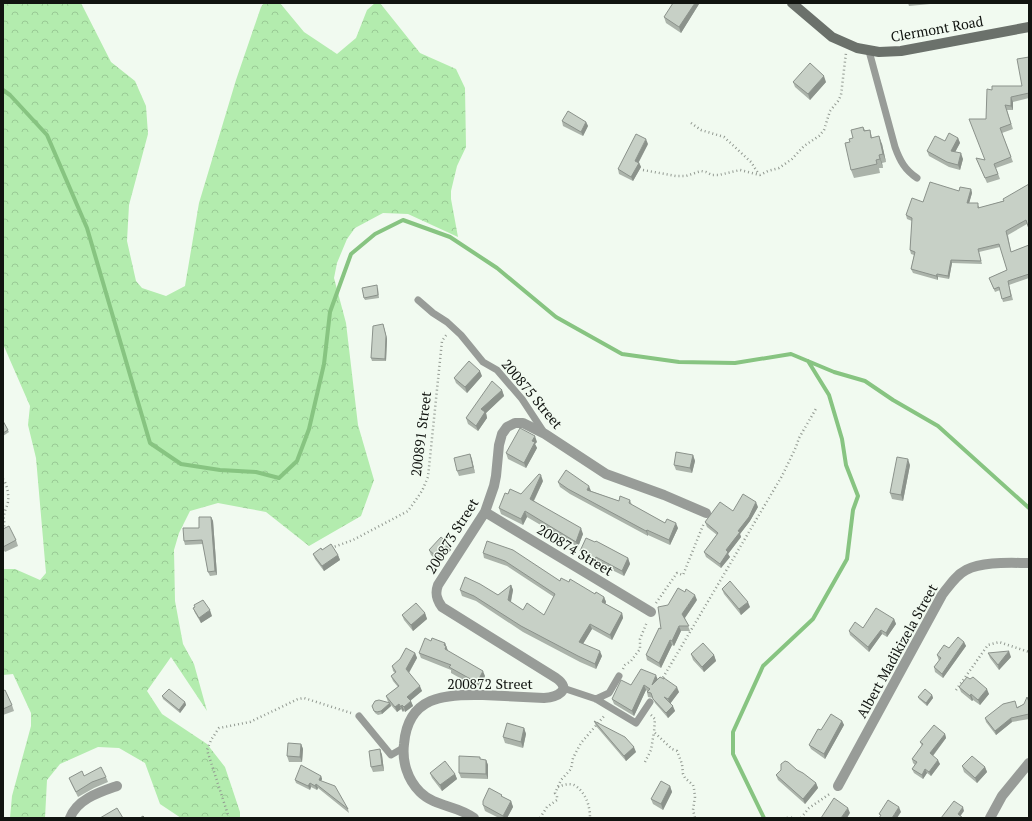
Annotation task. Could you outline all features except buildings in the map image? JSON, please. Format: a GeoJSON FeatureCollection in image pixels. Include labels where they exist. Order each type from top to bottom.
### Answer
{"type":"FeatureCollection","features":[{"type":"Feature","properties":{"kind":"street","name":"Clermont Road"},"geometry":{"type":"LineString","coordinates":[[792,3],[832,37],[846,44],[869,51],[891,52],[1029,27]]}},
{"type":"Feature","properties":{"kind":"street","name":"200873 Street"},"geometry":{"type":"LineString","coordinates":[[545,434],[523,423],[510,424],[503,431],[499,445],[498,466],[494,486],[485,512],[438,584],[436,590],[438,602],[442,606],[556,678],[563,686]]}},
{"type":"Feature","properties":{"kind":"street","name":"200875 Street"},"geometry":{"type":"LineString","coordinates":[[545,434],[606,474],[664,495],[706,513]]}},
{"type":"Feature","properties":{"kind":"street","name":"200874 Street"},"geometry":{"type":"LineString","coordinates":[[485,512],[651,612]]}},
{"type":"Feature","properties":{"kind":"street","name":"Albert Madikizela Street"},"geometry":{"type":"LineString","coordinates":[[838,786],[942,595],[954,579],[967,569],[974,567],[1005,563],[1029,563]]}},
{"type":"Feature","properties":{"kind":"street","name":"200872 Street"},"geometry":{"type":"LineString","coordinates":[[474,818],[464,812],[435,802],[419,791],[411,781],[404,761],[403,748],[405,734],[412,716],[427,702],[435,699],[461,695],[544,698],[558,696],[562,692],[563,686]]}},
{"type":"Feature","properties":{"kind":"street"},"geometry":{"type":"LineString","coordinates":[[990,818],[1002,796],[1029,763]]}},
{"type":"Feature","properties":{"kind":"street"},"geometry":{"type":"LineString","coordinates":[[70,818],[75,808],[83,802],[99,793],[117,786]]}},
{"type":"Feature","properties":{"kind":"lane"},"geometry":{"type":"LineString","coordinates":[[869,51],[900,161],[907,171],[916,178]]}},
{"type":"Feature","properties":{"kind":"lane","name":"200875 Street"},"geometry":{"type":"LineString","coordinates":[[418,300],[433,313],[448,322],[461,335],[483,362],[497,370],[522,399],[545,434]]}},
{"type":"Feature","properties":{"kind":"lane"},"geometry":{"type":"LineString","coordinates":[[596,699],[609,693],[619,676]]}},
{"type":"Feature","properties":{"kind":"lane"},"geometry":{"type":"LineString","coordinates":[[563,686],[596,699],[636,722],[650,702]]}},
{"type":"Feature","properties":{"kind":"lane"},"geometry":{"type":"LineString","coordinates":[[359,716],[391,755],[403,748]]}},
{"type":"Feature","properties":{"kind":"path"},"geometry":{"type":"LineString","coordinates":[[643,170],[676,176],[686,176],[701,172],[719,175],[740,170],[760,175],[779,168],[792,159],[804,146],[819,136],[824,130],[830,111],[841,95],[846,44]]}},
{"type":"Feature","properties":{"kind":"path"},"geometry":{"type":"LineString","coordinates":[[692,123],[701,130],[724,137],[751,162],[760,175]]}},
{"type":"Feature","properties":{"kind":"path","name":"200891 Street"},"geometry":{"type":"LineString","coordinates":[[326,550],[353,540],[408,511],[422,491],[428,477],[442,341],[446,335],[456,331]]}},
{"type":"Feature","properties":{"kind":"path"},"geometry":{"type":"LineString","coordinates":[[661,682],[782,476],[799,438],[817,407]]}},
{"type":"Feature","properties":{"kind":"path"},"geometry":{"type":"LineString","coordinates":[[3,479],[7,487],[8,500],[5,508],[5,524],[3,529]]}},
{"type":"Feature","properties":{"kind":"path"},"geometry":{"type":"LineString","coordinates":[[619,676],[625,665],[631,661],[640,649],[640,639],[651,612],[677,573],[683,575],[701,531],[706,513]]}},
{"type":"Feature","properties":{"kind":"path"},"geometry":{"type":"LineString","coordinates":[[956,690],[988,645],[999,642],[1029,652]]}},
{"type":"Feature","properties":{"kind":"path"},"geometry":{"type":"LineString","coordinates":[[229,818],[207,750],[211,740],[219,728],[250,722],[298,699],[304,698],[359,716]]}},
{"type":"Feature","properties":{"kind":"path"},"geometry":{"type":"LineString","coordinates":[[540,818],[547,807],[556,800],[557,796],[555,793],[560,780],[571,768],[573,758],[581,743],[605,715],[596,699]]}},
{"type":"Feature","properties":{"kind":"path"},"geometry":{"type":"LineString","coordinates":[[644,710],[655,719],[651,750],[645,762]]}},
{"type":"Feature","properties":{"kind":"path"},"geometry":{"type":"LineString","coordinates":[[654,732],[672,749],[678,751],[682,764],[682,774],[693,785],[695,797],[693,810],[695,818]]}},
{"type":"Feature","properties":{"kind":"path"},"geometry":{"type":"LineString","coordinates":[[558,787],[569,784],[574,785],[589,804],[590,818]]}},
{"type":"Feature","properties":{"kind":"path"},"geometry":{"type":"LineString","coordinates":[[801,818],[810,808],[834,791],[838,786]]}},
{"type":"Feature","properties":{"kind":"path"},"geometry":{"type":"LineString","coordinates":[[787,818],[792,818]]}},
{"type":"Feature","properties":{"kind":"green space"},"geometry":{"type":"Polygon","coordinates":[[[3,3],[81,3],[111,62],[135,81],[146,106],[148,134],[129,205],[127,241],[136,281],[142,288],[166,296],[185,286],[199,203],[236,80],[261,7],[264,3],[280,3],[304,32],[337,54],[356,38],[367,10],[375,3],[380,3],[420,53],[456,69],[465,88],[466,147],[457,166],[451,191],[451,199],[458,237],[408,214],[383,213],[355,228],[347,239],[337,263],[334,278],[346,323],[358,425],[374,480],[361,516],[309,546],[266,512],[218,503],[190,511],[179,533],[174,550],[175,601],[183,644],[194,664],[207,711],[171,657],[147,691],[162,714],[207,744],[225,767],[240,812],[240,818],[181,818],[160,804],[145,763],[119,748],[98,747],[60,764],[47,780],[45,818],[10,818],[12,796],[31,726],[31,713],[13,674],[3,675],[3,569],[15,569],[40,580],[46,573],[36,458],[28,425],[30,406],[3,344],[3,3]]]}},
{"type":"Feature","properties":{"kind":"waterway"},"geometry":{"type":"LineString","coordinates":[[3,90],[10,95],[47,135],[87,228],[150,443],[181,464],[220,470],[256,472],[279,478],[297,461],[309,429],[324,364],[330,312],[351,254],[375,234],[403,220],[450,237],[497,268],[556,317],[622,354],[679,362],[735,363],[791,354],[834,372],[865,381],[893,400],[938,426],[1029,508]]}},
{"type":"Feature","properties":{"kind":"waterway"},"geometry":{"type":"LineString","coordinates":[[764,818],[733,754],[733,732],[763,666],[813,619],[847,559],[853,510],[858,496],[846,465],[842,439],[829,395],[808,361]]}}]}
